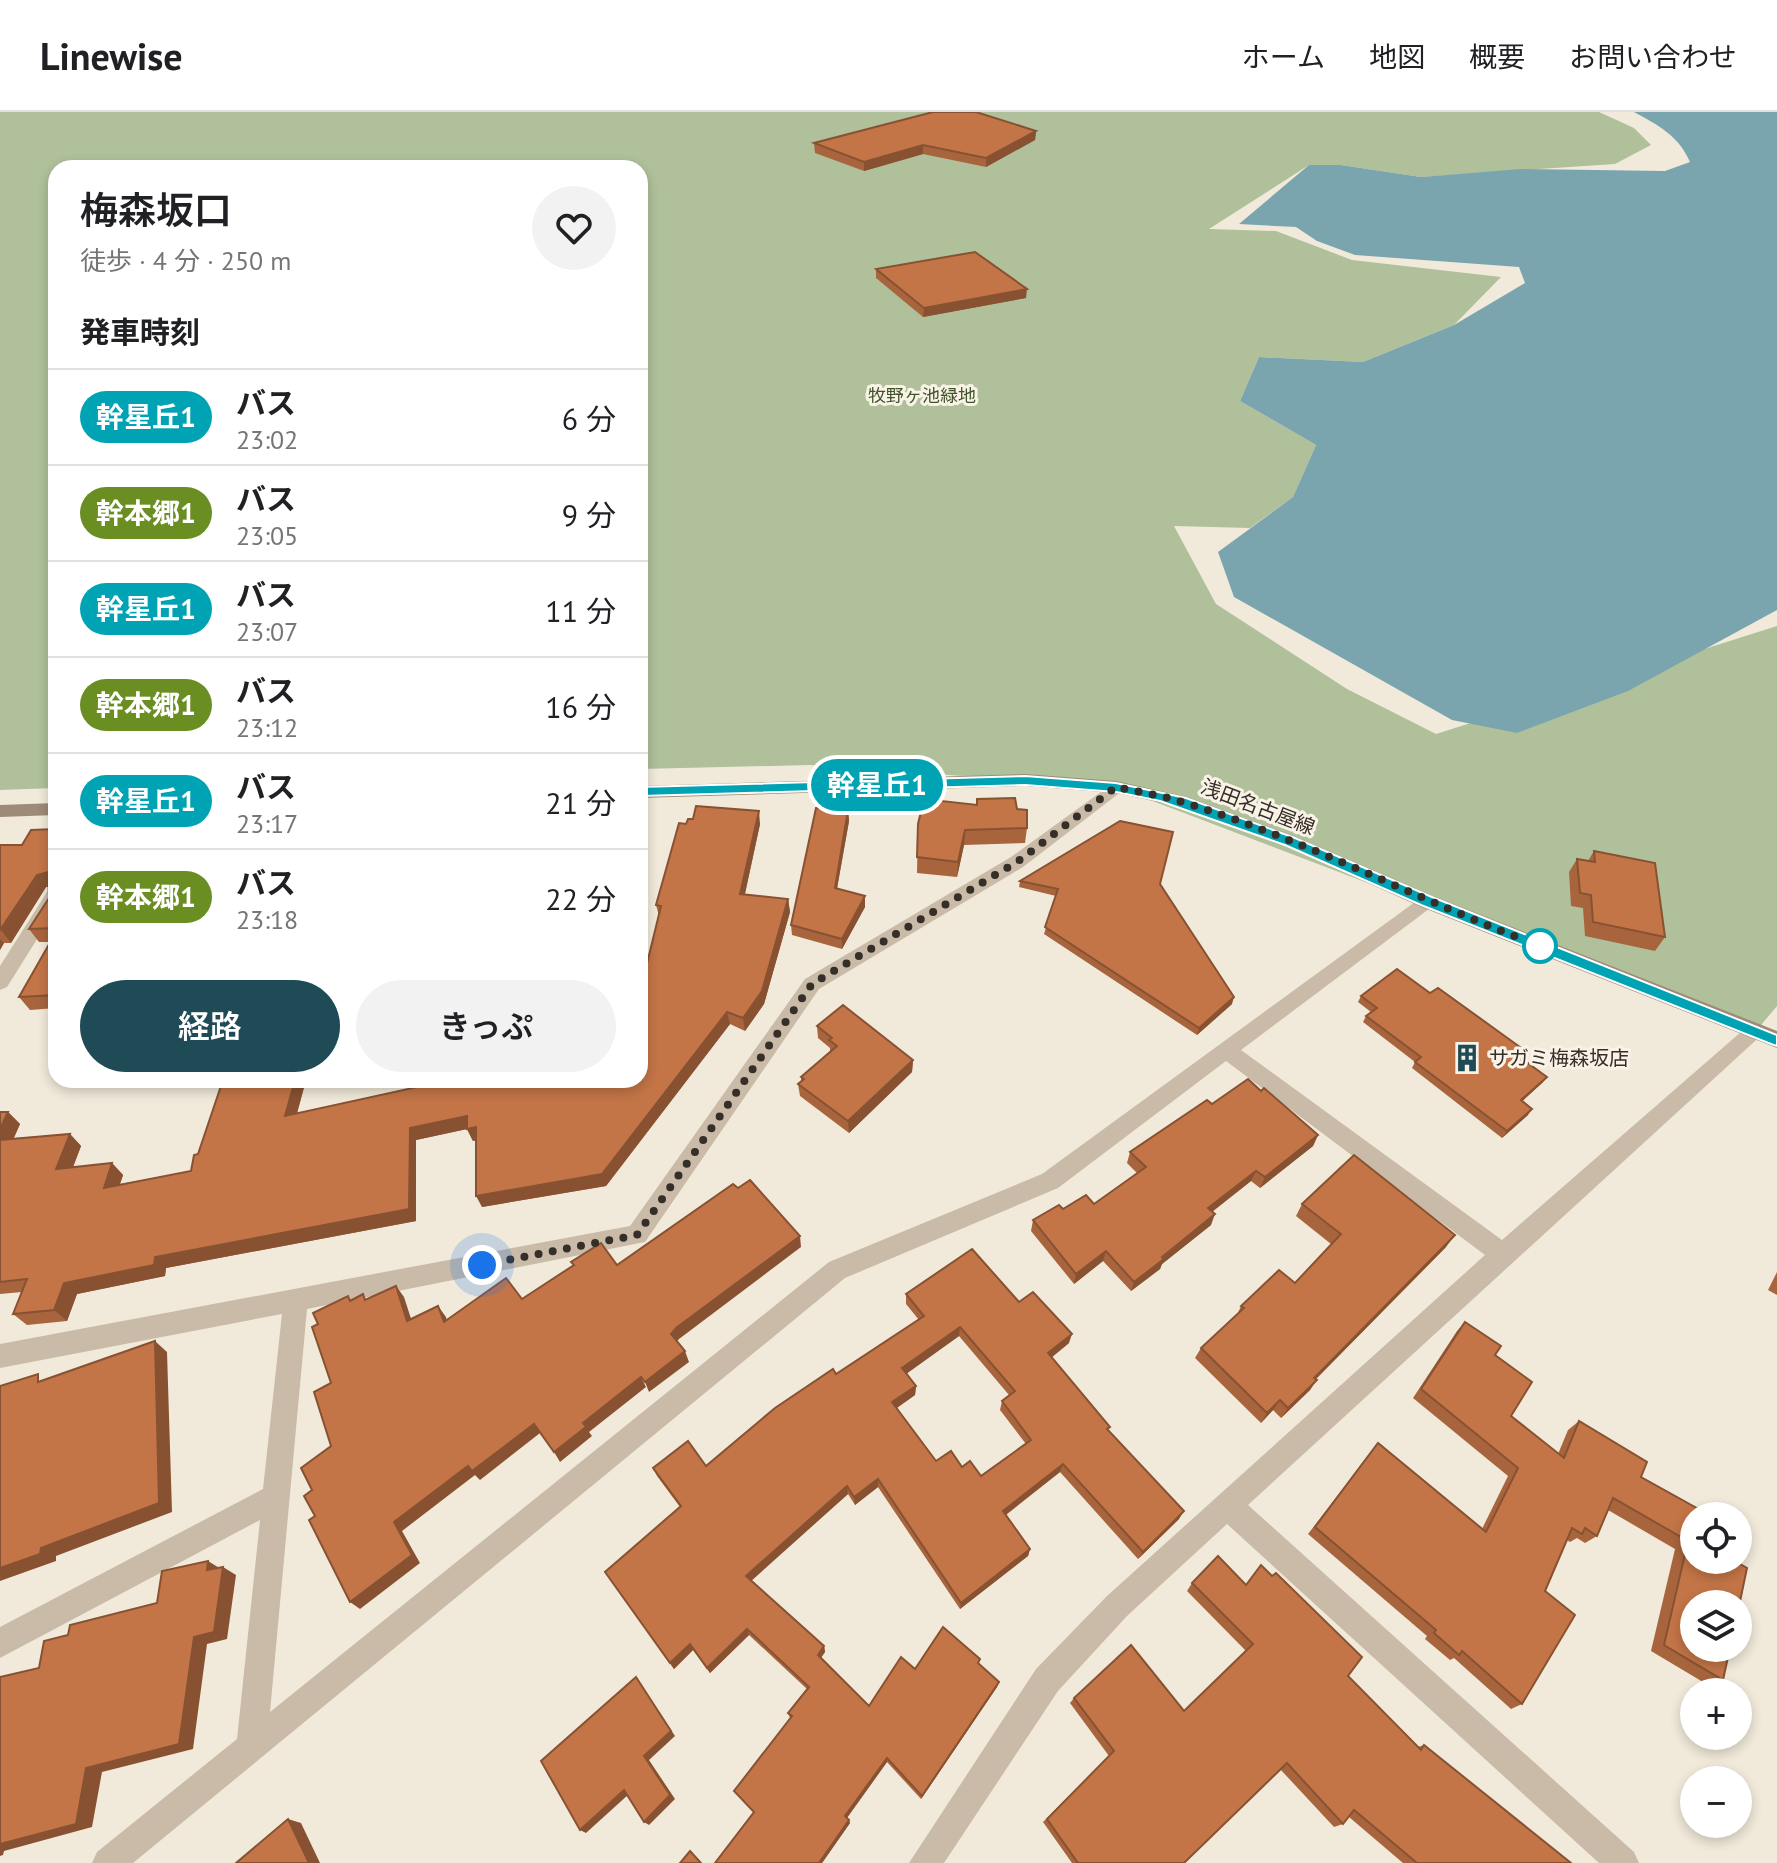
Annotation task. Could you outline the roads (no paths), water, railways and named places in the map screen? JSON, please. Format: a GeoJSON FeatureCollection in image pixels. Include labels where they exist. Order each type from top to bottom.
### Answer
{"type":"FeatureCollection","features":[{"type":"Feature","properties":{"kind":"main road","name":"浅田名古屋線"},"geometry":{"type":"LineString","coordinates":[[648,792],[1025,780],[1116,787],[1181,801],[1766,1036]]}},
{"type":"Feature","properties":{"kind":"main road"},"geometry":{"type":"LineString","coordinates":[[0,811],[48,809]]}},
{"type":"Feature","properties":{"kind":"street"},"geometry":{"type":"LineString","coordinates":[[0,1356],[637,1235],[812,984],[1017,862],[1116,787]]}},
{"type":"Feature","properties":{"kind":"street"},"geometry":{"type":"LineString","coordinates":[[108,1863],[837,1270],[1050,1181],[1426,901]]}},
{"type":"Feature","properties":{"kind":"street"},"geometry":{"type":"LineString","coordinates":[[0,982],[48,907]]}},
{"type":"Feature","properties":{"kind":"street"},"geometry":{"type":"LineString","coordinates":[[925,1863],[1047,1680],[1117,1606],[1503,1254],[1766,1036]]}},
{"type":"Feature","properties":{"kind":"street"},"geometry":{"type":"LineString","coordinates":[[1226,1050],[1503,1254]]}},
{"type":"Feature","properties":{"kind":"street"},"geometry":{"type":"LineString","coordinates":[[251,1747],[296,1300]]}},
{"type":"Feature","properties":{"kind":"street"},"geometry":{"type":"LineString","coordinates":[[0,1643],[276,1497]]}},
{"type":"Feature","properties":{"kind":"street"},"geometry":{"type":"LineString","coordinates":[[1227,1505],[1623,1863]]}},
{"type":"Feature","properties":{"kind":"water"},"geometry":{"type":"Polygon","coordinates":[[[1634,112],[1777,112],[1777,610],[1628,691],[1517,733],[1452,720],[1234,597],[1218,552],[1293,497],[1316,445],[1240,401],[1259,357],[1363,362],[1454,325],[1525,283],[1519,267],[1355,255],[1317,241],[1296,227],[1239,224],[1309,165],[1341,165],[1421,177],[1521,169],[1665,171],[1690,162],[1674,138],[1634,112]]]}},
{"type":"Feature","properties":{"kind":"place","name":"サガミ梅森坂店"},"geometry":{"type":"Point","coordinates":[1467,1058]}},
{"type":"Feature","properties":{"kind":"park label","name":"牧野ヶ池緑地"},"geometry":{"type":"Point","coordinates":[922,395]}}]}
